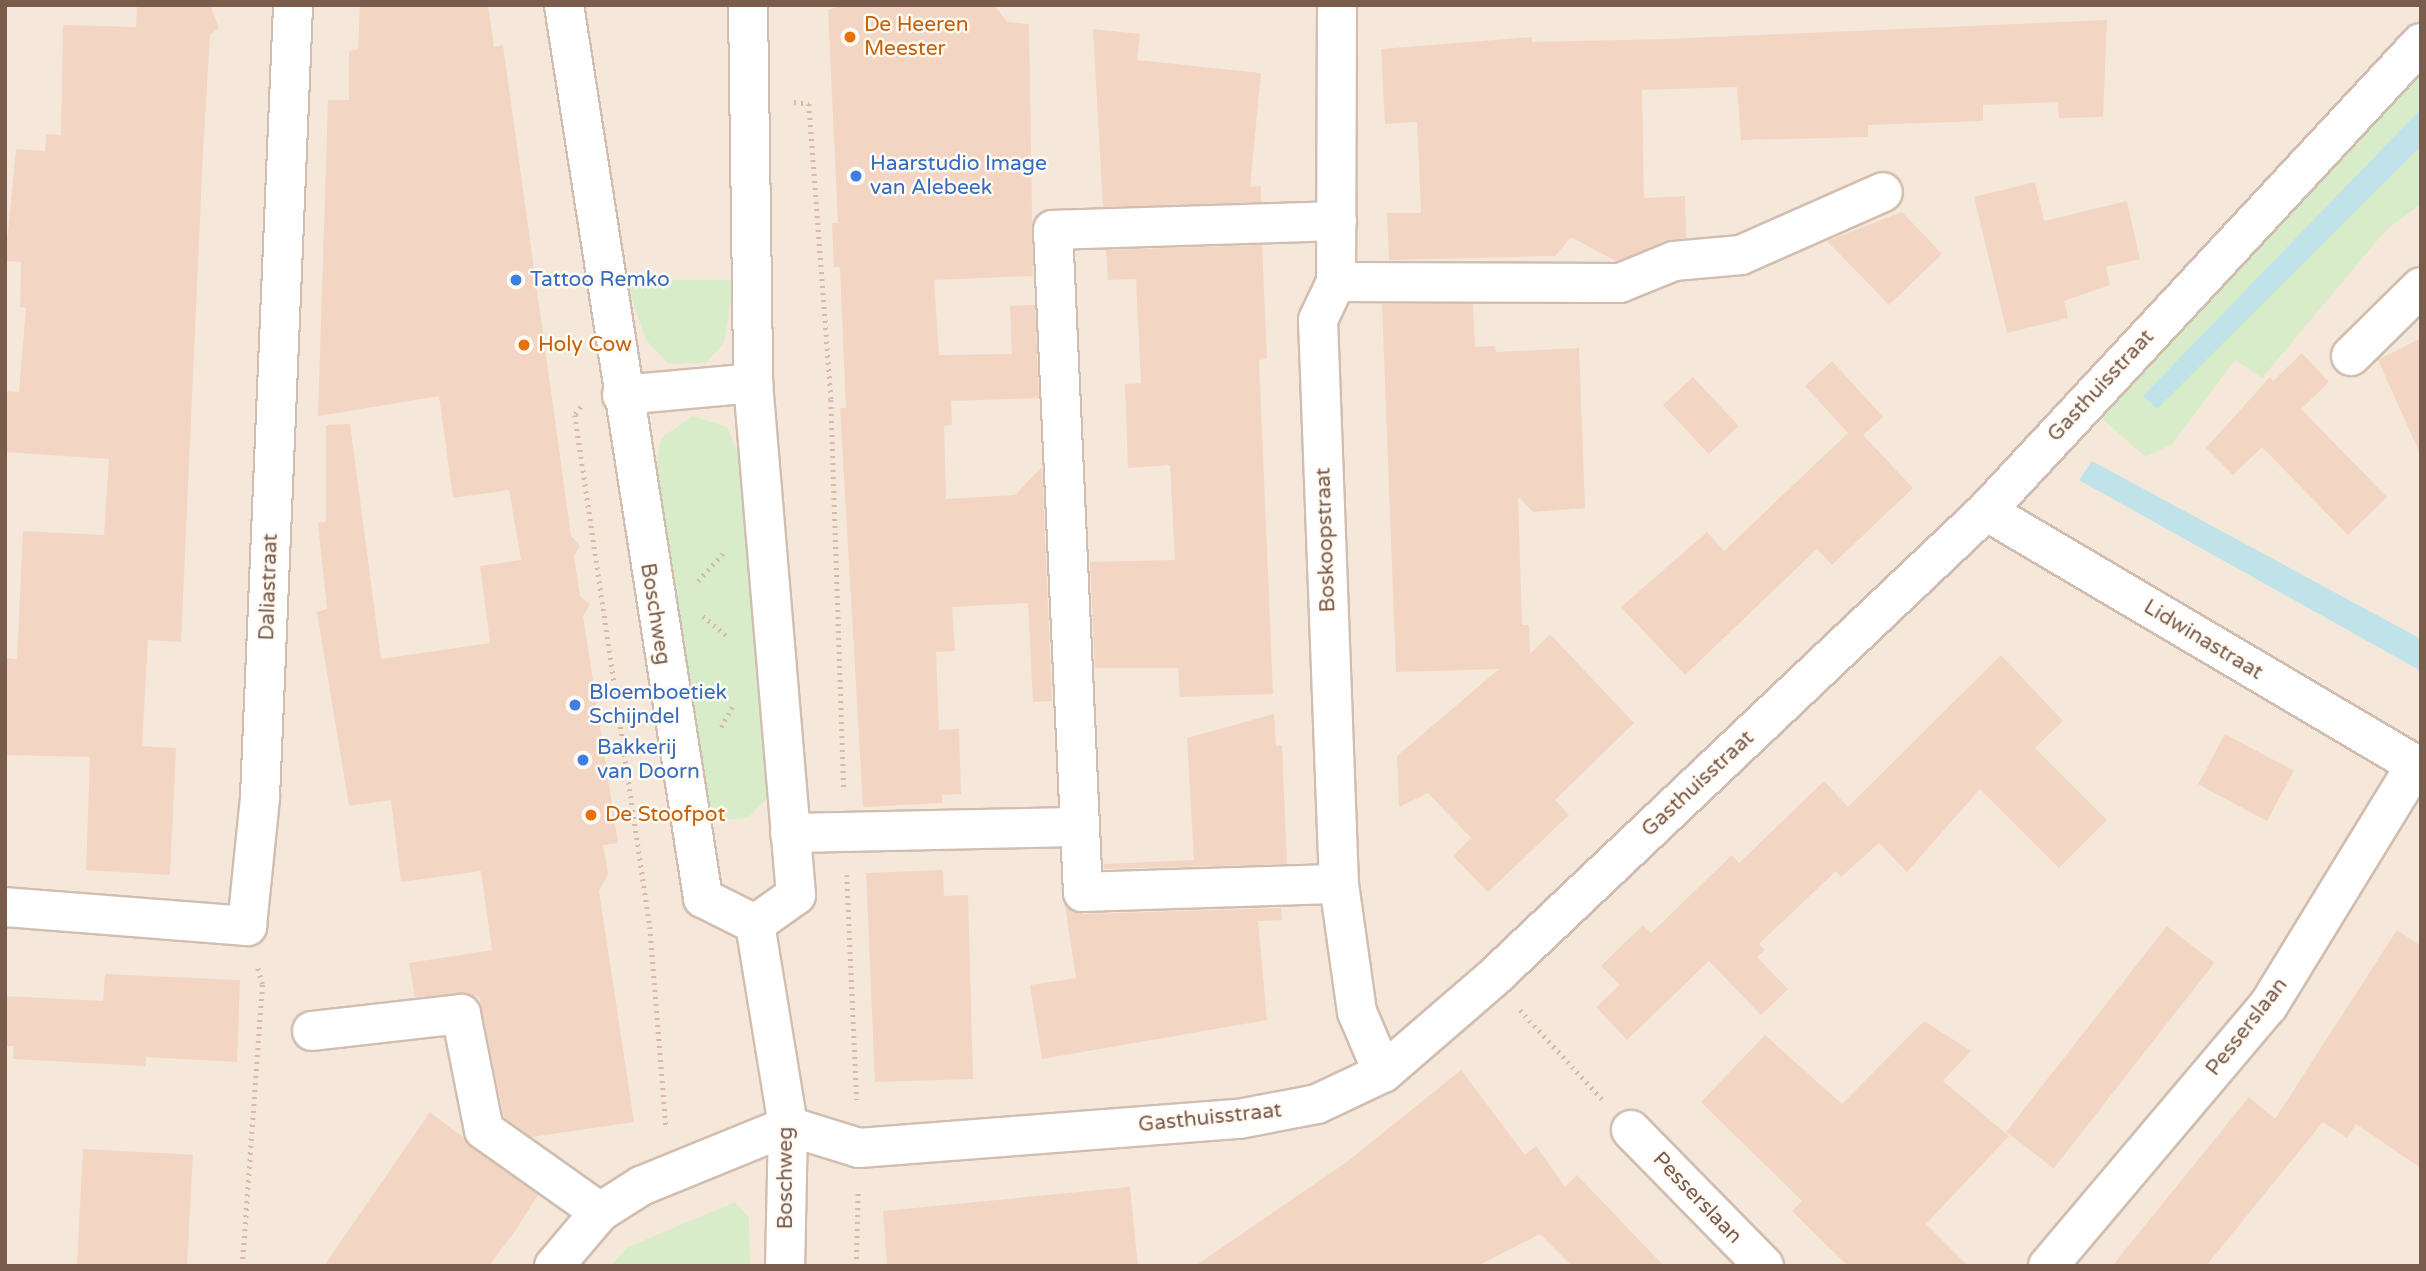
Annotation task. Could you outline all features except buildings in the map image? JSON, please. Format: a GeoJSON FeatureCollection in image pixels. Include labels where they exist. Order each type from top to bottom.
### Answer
{"type":"FeatureCollection","features":[{"type":"Feature","properties":{"kind":"street","name":"Daliastraat"},"geometry":{"type":"LineString","coordinates":[[247,926],[260,797],[293,5]]}},
{"type":"Feature","properties":{"kind":"street","name":"Boschweg"},"geometry":{"type":"LineString","coordinates":[[564,5],[622,394],[703,898],[755,924],[788,1126],[785,1266]]}},
{"type":"Feature","properties":{"kind":"street"},"geometry":{"type":"LineString","coordinates":[[748,5],[752,383],[760,512],[796,895],[755,924]]}},
{"type":"Feature","properties":{"kind":"street","name":"Boskoopstraat"},"geometry":{"type":"LineString","coordinates":[[1337,5],[1336,282],[1318,320],[1339,884],[1357,1012],[1383,1073]]}},
{"type":"Feature","properties":{"kind":"street","name":"Gasthuisstraat"},"geometry":{"type":"LineString","coordinates":[[788,1126],[859,1148],[1239,1119],[1317,1104],[1383,1073],[1492,979],[1986,511],[2421,43]]}},
{"type":"Feature","properties":{"kind":"street"},"geometry":{"type":"LineString","coordinates":[[1336,282],[1620,283],[1674,261],[1741,255],[1883,192]]}},
{"type":"Feature","properties":{"kind":"street"},"geometry":{"type":"LineString","coordinates":[[1337,221],[1053,230],[1083,892],[1339,884]]}},
{"type":"Feature","properties":{"kind":"street"},"geometry":{"type":"LineString","coordinates":[[2351,356],[2421,287]]}},
{"type":"Feature","properties":{"kind":"street"},"geometry":{"type":"LineString","coordinates":[[622,394],[752,383]]}},
{"type":"Feature","properties":{"kind":"street","name":"Lidwinastraat"},"geometry":{"type":"LineString","coordinates":[[1986,511],[2418,767]]}},
{"type":"Feature","properties":{"kind":"street","name":"Pesserslaan"},"geometry":{"type":"LineString","coordinates":[[2048,1266],[2268,1006],[2418,767]]}},
{"type":"Feature","properties":{"kind":"street"},"geometry":{"type":"LineString","coordinates":[[790,833],[845,834],[1079,827]]}},
{"type":"Feature","properties":{"kind":"street"},"geometry":{"type":"LineString","coordinates":[[5,906],[247,926]]}},
{"type":"Feature","properties":{"kind":"street"},"geometry":{"type":"LineString","coordinates":[[312,1031],[461,1014],[484,1130],[600,1212]]}},
{"type":"Feature","properties":{"kind":"street"},"geometry":{"type":"LineString","coordinates":[[554,1266],[600,1212],[670,1175],[788,1126]]}},
{"type":"Feature","properties":{"kind":"street","name":"Pesserslaan"},"geometry":{"type":"LineString","coordinates":[[1631,1130],[1764,1266]]}},
{"type":"Feature","properties":{"kind":"path"},"geometry":{"type":"LineString","coordinates":[[748,95],[810,104],[831,400],[845,834],[859,1148],[856,1266]]}},
{"type":"Feature","properties":{"kind":"path"},"geometry":{"type":"LineString","coordinates":[[622,394],[598,383],[575,415],[650,927],[670,1175]]}},
{"type":"Feature","properties":{"kind":"path"},"geometry":{"type":"LineString","coordinates":[[690,590],[760,512]]}},
{"type":"Feature","properties":{"kind":"path"},"geometry":{"type":"LineString","coordinates":[[699,613],[740,647]]}},
{"type":"Feature","properties":{"kind":"path"},"geometry":{"type":"LineString","coordinates":[[684,792],[741,692]]}},
{"type":"Feature","properties":{"kind":"path"},"geometry":{"type":"LineString","coordinates":[[242,1266],[261,984],[247,926]]}},
{"type":"Feature","properties":{"kind":"path"},"geometry":{"type":"LineString","coordinates":[[1492,979],[1631,1130]]}},
{"type":"Feature","properties":{"kind":"shaded area"},"geometry":{"type":"Polygon","coordinates":[[[5,5],[2421,5],[2421,1266],[5,1266],[5,5]]]}},
{"type":"Feature","properties":{"kind":"green space"},"geometry":{"type":"Polygon","coordinates":[[[2421,57],[2421,204],[2386,230],[2262,378],[2235,360],[2172,444],[2146,457],[2099,416],[2321,181],[2421,57]]]}},
{"type":"Feature","properties":{"kind":"green space"},"geometry":{"type":"Polygon","coordinates":[[[626,280],[734,280],[724,343],[706,363],[669,364],[646,340],[626,280]]]}},
{"type":"Feature","properties":{"kind":"green space"},"geometry":{"type":"Polygon","coordinates":[[[693,416],[727,427],[748,477],[772,793],[748,818],[717,820],[697,804],[651,493],[661,438],[693,416]]]}},
{"type":"Feature","properties":{"kind":"green space"},"geometry":{"type":"Polygon","coordinates":[[[735,1202],[749,1217],[750,1266],[610,1266],[628,1247],[735,1202]]]}},
{"type":"Feature","properties":{"kind":"water"},"geometry":{"type":"Polygon","coordinates":[[[2421,109],[2421,146],[2157,409],[2143,396],[2421,109]]]}},
{"type":"Feature","properties":{"kind":"water"},"geometry":{"type":"Polygon","coordinates":[[[2092,461],[2421,639],[2421,671],[2079,480],[2092,461]]]}},
{"type":"Feature","properties":{"kind":"place","name":"De Heeren Meester"},"geometry":{"type":"Point","coordinates":[850,37]}},
{"type":"Feature","properties":{"kind":"place","name":"Haarstudio Image van Alebeek"},"geometry":{"type":"Point","coordinates":[856,176]}},
{"type":"Feature","properties":{"kind":"place","name":"Tattoo Remko"},"geometry":{"type":"Point","coordinates":[516,280]}},
{"type":"Feature","properties":{"kind":"place","name":"Holy Cow"},"geometry":{"type":"Point","coordinates":[524,345]}},
{"type":"Feature","properties":{"kind":"place","name":"Bloemboetiek Schijndel"},"geometry":{"type":"Point","coordinates":[575,705]}},
{"type":"Feature","properties":{"kind":"place","name":"Bakkerij van Doorn"},"geometry":{"type":"Point","coordinates":[583,760]}},
{"type":"Feature","properties":{"kind":"place","name":"De Stoofpot"},"geometry":{"type":"Point","coordinates":[591,815]}}]}
